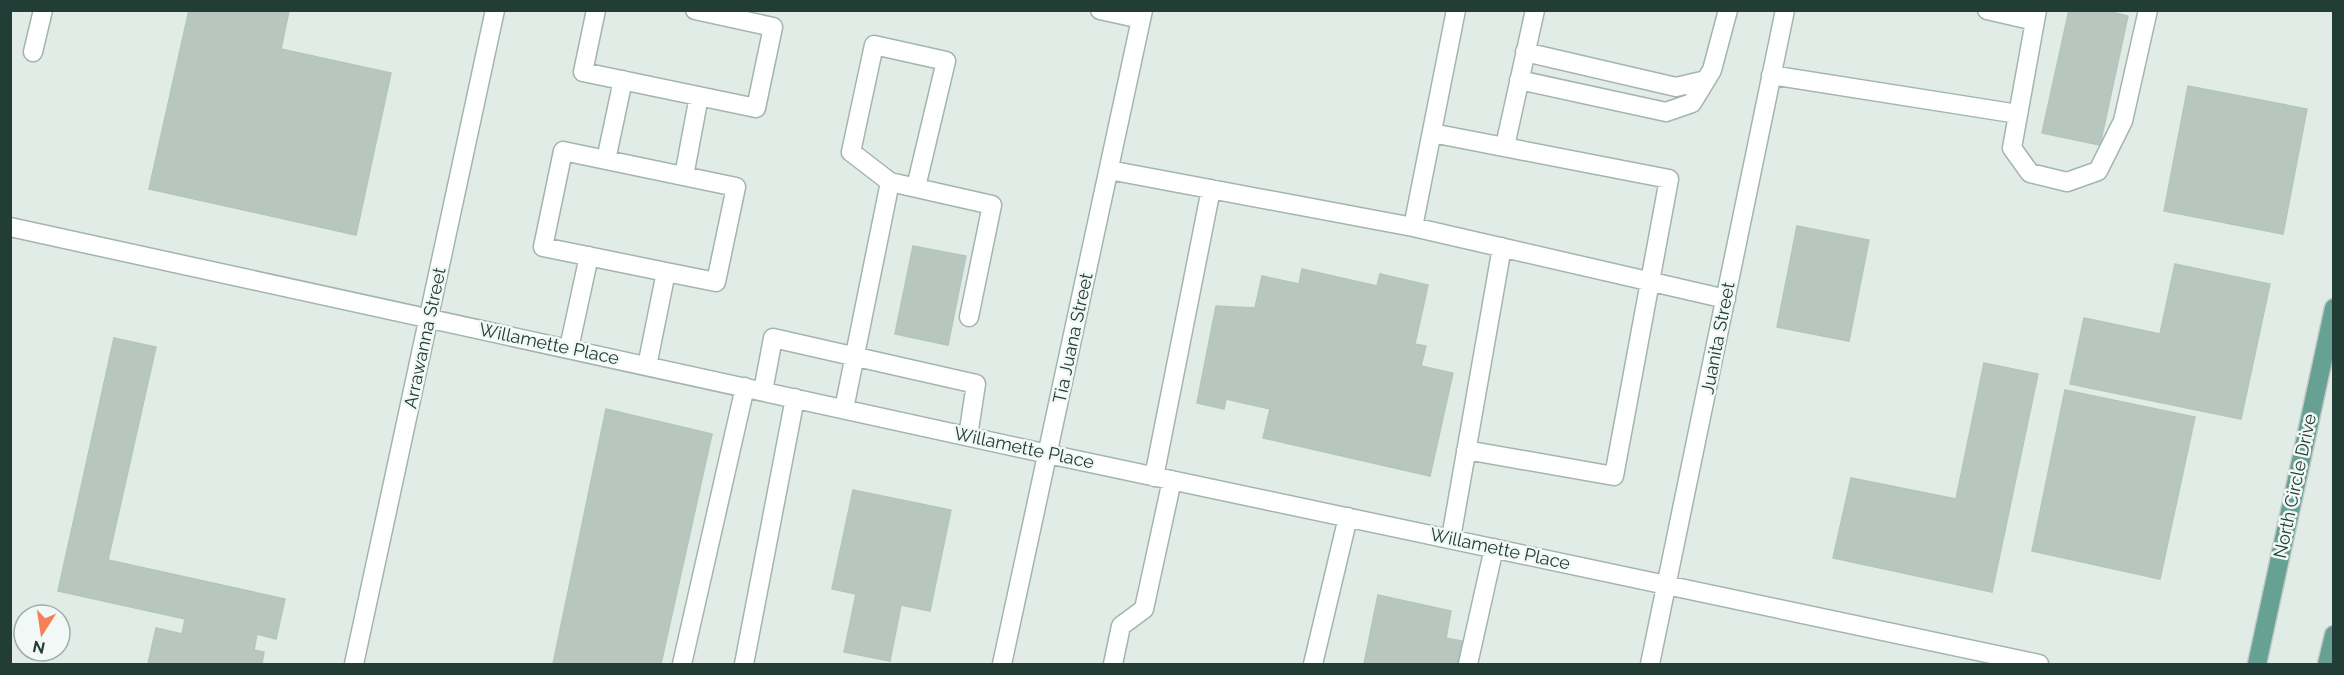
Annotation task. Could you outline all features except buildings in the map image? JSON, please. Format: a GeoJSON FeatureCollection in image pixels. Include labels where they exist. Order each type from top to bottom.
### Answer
{"type":"FeatureCollection","features":[{"type":"Feature","properties":{"kind":"main road","name":"North Circle Drive"},"geometry":{"type":"LineString","coordinates":[[2257,664],[2334,308]]}},
{"type":"Feature","properties":{"kind":"main road"},"geometry":{"type":"LineString","coordinates":[[2327,664],[2334,635]]}},
{"type":"Feature","properties":{"kind":"street"},"geometry":{"type":"LineString","coordinates":[[33,52],[43,10]]}},
{"type":"Feature","properties":{"kind":"street","name":"Arrawanna Street"},"geometry":{"type":"LineString","coordinates":[[354,664],[495,10]]}},
{"type":"Feature","properties":{"kind":"street"},"geometry":{"type":"LineString","coordinates":[[596,10],[583,72],[756,108],[773,27],[694,10]]}},
{"type":"Feature","properties":{"kind":"street"},"geometry":{"type":"LineString","coordinates":[[1100,10],[1142,15]]}},
{"type":"Feature","properties":{"kind":"street"},"geometry":{"type":"LineString","coordinates":[[1413,226],[1456,10]]}},
{"type":"Feature","properties":{"kind":"street"},"geometry":{"type":"LineString","coordinates":[[1504,146],[1535,10]]}},
{"type":"Feature","properties":{"kind":"street"},"geometry":{"type":"LineString","coordinates":[[1519,80],[1666,112],[1692,103],[1706,80],[1712,70],[1728,10]]}},
{"type":"Feature","properties":{"kind":"street","name":"Juanita Street"},"geometry":{"type":"LineString","coordinates":[[1650,664],[1785,10]]}},
{"type":"Feature","properties":{"kind":"street"},"geometry":{"type":"LineString","coordinates":[[1987,10],[2036,16],[2012,148],[2030,173],[2067,182],[2098,171],[2123,121],[2148,10]]}},
{"type":"Feature","properties":{"kind":"street","name":"Tia Juana Street"},"geometry":{"type":"LineString","coordinates":[[1002,664],[1142,15]]}},
{"type":"Feature","properties":{"kind":"street"},"geometry":{"type":"LineString","coordinates":[[916,188],[946,61],[874,45],[851,152],[890,182],[992,206],[969,317]]}},
{"type":"Feature","properties":{"kind":"street"},"geometry":{"type":"LineString","coordinates":[[1526,52],[1676,87],[1706,80]]}},
{"type":"Feature","properties":{"kind":"street"},"geometry":{"type":"LineString","coordinates":[[1771,75],[2018,114]]}},
{"type":"Feature","properties":{"kind":"street"},"geometry":{"type":"LineString","coordinates":[[606,160],[623,80]]}},
{"type":"Feature","properties":{"kind":"street"},"geometry":{"type":"LineString","coordinates":[[684,177],[699,96]]}},
{"type":"Feature","properties":{"kind":"street"},"geometry":{"type":"LineString","coordinates":[[1432,133],[1669,179],[1614,476],[1466,450]]}},
{"type":"Feature","properties":{"kind":"street"},"geometry":{"type":"LineString","coordinates":[[563,151],[684,177],[736,187],[716,282],[543,247],[563,151]]}},
{"type":"Feature","properties":{"kind":"street"},"geometry":{"type":"LineString","coordinates":[[1109,170],[1413,226],[1725,299]]}},
{"type":"Feature","properties":{"kind":"street"},"geometry":{"type":"LineString","coordinates":[[844,409],[890,182]]}},
{"type":"Feature","properties":{"kind":"street"},"geometry":{"type":"LineString","coordinates":[[1113,664],[1121,626],[1144,609],[1163,478],[1211,189]]}},
{"type":"Feature","properties":{"kind":"street","name":"Willamette Place"},"geometry":{"type":"LineString","coordinates":[[10,227],[1048,454],[2039,664]]}},
{"type":"Feature","properties":{"kind":"street"},"geometry":{"type":"LineString","coordinates":[[1451,538],[1502,247]]}},
{"type":"Feature","properties":{"kind":"street"},"geometry":{"type":"LineString","coordinates":[[569,348],[590,256]]}},
{"type":"Feature","properties":{"kind":"street"},"geometry":{"type":"LineString","coordinates":[[647,366],[666,272]]}},
{"type":"Feature","properties":{"kind":"street"},"geometry":{"type":"LineString","coordinates":[[682,664],[754,389],[773,338],[976,384],[968,436]]}},
{"type":"Feature","properties":{"kind":"street"},"geometry":{"type":"LineString","coordinates":[[744,664],[795,398]]}},
{"type":"Feature","properties":{"kind":"street"},"geometry":{"type":"LineString","coordinates":[[1313,664],[1348,517]]}},
{"type":"Feature","properties":{"kind":"street"},"geometry":{"type":"LineString","coordinates":[[1468,664],[1494,548]]}}]}
